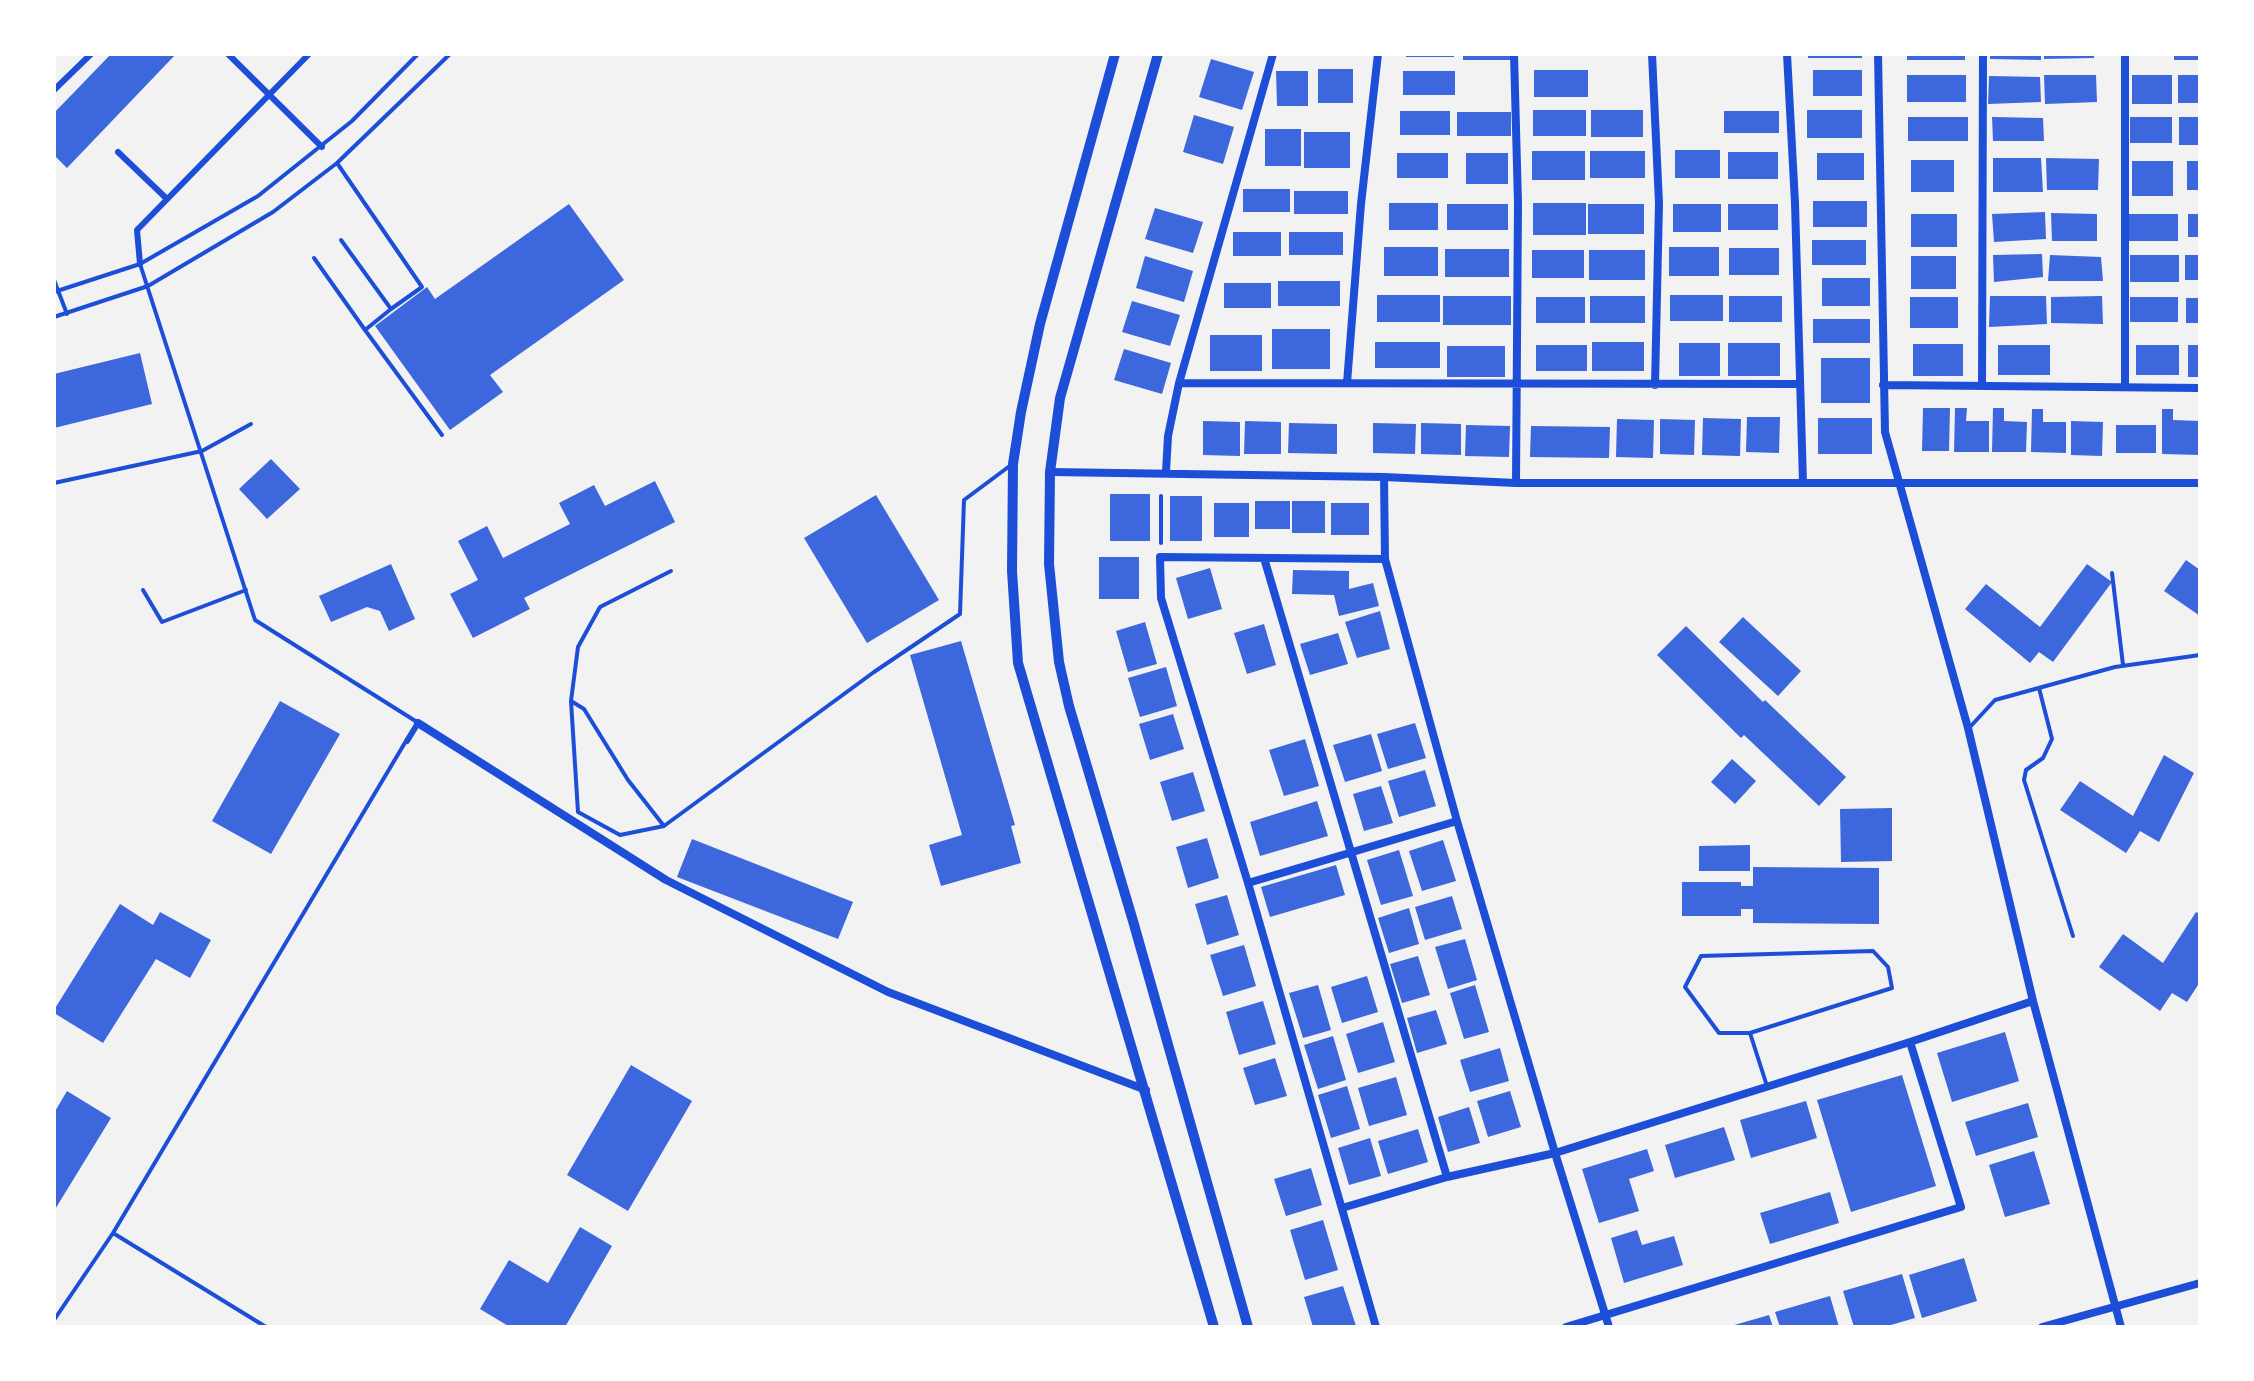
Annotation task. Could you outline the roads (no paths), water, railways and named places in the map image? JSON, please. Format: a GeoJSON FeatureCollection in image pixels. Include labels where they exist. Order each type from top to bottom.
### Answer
{"type":"FeatureCollection","features":[{"type":"Feature","properties":{"kind":"street"},"geometry":{"type":"LineString","coordinates":[[54,90],[91,54]]}},
{"type":"Feature","properties":{"kind":"street"},"geometry":{"type":"LineString","coordinates":[[228,54],[322,147]]}},
{"type":"Feature","properties":{"kind":"street"},"geometry":{"type":"LineString","coordinates":[[140,264],[137,230],[309,54]]}},
{"type":"Feature","properties":{"kind":"street"},"geometry":{"type":"LineString","coordinates":[[1115,54],[1040,324],[1013,464],[1012,571],[1018,663],[1214,1327]]}},
{"type":"Feature","properties":{"kind":"street"},"geometry":{"type":"LineString","coordinates":[[1158,54],[1060,398],[1050,472],[1050,589],[1059,662],[1069,706],[1248,1327]]}},
{"type":"Feature","properties":{"kind":"street"},"geometry":{"type":"LineString","coordinates":[[1166,472],[1168,436],[1179,383],[1273,54]]}},
{"type":"Feature","properties":{"kind":"street"},"geometry":{"type":"LineString","coordinates":[[1347,383],[1361,204],[1378,54]]}},
{"type":"Feature","properties":{"kind":"street"},"geometry":{"type":"LineString","coordinates":[[1514,54],[1518,203],[1516,483]]}},
{"type":"Feature","properties":{"kind":"street"},"geometry":{"type":"LineString","coordinates":[[1652,54],[1659,203],[1655,385]]}},
{"type":"Feature","properties":{"kind":"street"},"geometry":{"type":"LineString","coordinates":[[1787,54],[1795,203],[1803,483]]}},
{"type":"Feature","properties":{"kind":"street"},"geometry":{"type":"LineString","coordinates":[[1878,54],[1885,432],[1968,728],[2033,1001],[2121,1327]]}},
{"type":"Feature","properties":{"kind":"street"},"geometry":{"type":"LineString","coordinates":[[1982,386],[1983,54]]}},
{"type":"Feature","properties":{"kind":"street"},"geometry":{"type":"LineString","coordinates":[[2125,54],[2125,387]]}},
{"type":"Feature","properties":{"kind":"street"},"geometry":{"type":"LineString","coordinates":[[118,152],[167,199]]}},
{"type":"Feature","properties":{"kind":"street"},"geometry":{"type":"LineString","coordinates":[[1179,383],[1517,386],[1799,384]]}},
{"type":"Feature","properties":{"kind":"street"},"geometry":{"type":"LineString","coordinates":[[1883,385],[2200,388]]}},
{"type":"Feature","properties":{"kind":"street"},"geometry":{"type":"LineString","coordinates":[[1050,472],[1384,477],[1516,483],[2200,483]]}},
{"type":"Feature","properties":{"kind":"street"},"geometry":{"type":"LineString","coordinates":[[1384,477],[1385,559],[1457,821],[1609,1327]]}},
{"type":"Feature","properties":{"kind":"street"},"geometry":{"type":"LineString","coordinates":[[1376,1327],[1248,883],[1161,598],[1160,557],[1385,559]]}},
{"type":"Feature","properties":{"kind":"street"},"geometry":{"type":"LineString","coordinates":[[1264,558],[1447,1177]]}},
{"type":"Feature","properties":{"kind":"street"},"geometry":{"type":"LineString","coordinates":[[407,741],[418,723],[666,880],[888,992],[1146,1090]]}},
{"type":"Feature","properties":{"kind":"street"},"geometry":{"type":"LineString","coordinates":[[1248,883],[1457,821]]}},
{"type":"Feature","properties":{"kind":"street"},"geometry":{"type":"LineString","coordinates":[[1342,1208],[1447,1177],[1555,1153],[2033,1001]]}},
{"type":"Feature","properties":{"kind":"street"},"geometry":{"type":"LineString","coordinates":[[1566,1327],[1961,1207],[1910,1042]]}},
{"type":"Feature","properties":{"kind":"street"},"geometry":{"type":"LineString","coordinates":[[2042,1327],[2200,1283]]}},
{"type":"Feature","properties":{"kind":"lane"},"geometry":{"type":"LineString","coordinates":[[57,291],[140,264],[258,196],[352,121],[418,54]]}},
{"type":"Feature","properties":{"kind":"lane"},"geometry":{"type":"LineString","coordinates":[[54,317],[148,286],[273,212],[337,163],[450,54]]}},
{"type":"Feature","properties":{"kind":"lane"},"geometry":{"type":"LineString","coordinates":[[337,163],[422,287],[365,330]]}},
{"type":"Feature","properties":{"kind":"lane"},"geometry":{"type":"LineString","coordinates":[[341,240],[391,309]]}},
{"type":"Feature","properties":{"kind":"lane"},"geometry":{"type":"LineString","coordinates":[[314,258],[442,435]]}},
{"type":"Feature","properties":{"kind":"lane"},"geometry":{"type":"LineString","coordinates":[[140,264],[255,620],[418,723]]}},
{"type":"Feature","properties":{"kind":"lane"},"geometry":{"type":"LineString","coordinates":[[54,280],[67,314]]}},
{"type":"Feature","properties":{"kind":"lane"},"geometry":{"type":"LineString","coordinates":[[54,483],[202,451],[251,424]]}},
{"type":"Feature","properties":{"kind":"lane"},"geometry":{"type":"LineString","coordinates":[[671,571],[600,607],[578,647],[571,701],[578,812],[620,835],[664,826],[874,672],[960,614],[964,500],[1013,464]]}},
{"type":"Feature","properties":{"kind":"lane"},"geometry":{"type":"LineString","coordinates":[[2112,573],[2123,665]]}},
{"type":"Feature","properties":{"kind":"lane"},"geometry":{"type":"LineString","coordinates":[[143,590],[162,622],[246,590]]}},
{"type":"Feature","properties":{"kind":"lane"},"geometry":{"type":"LineString","coordinates":[[1968,728],[1995,700],[2123,665],[2200,655]]}},
{"type":"Feature","properties":{"kind":"lane"},"geometry":{"type":"LineString","coordinates":[[2039,688],[2052,739],[2043,758],[2026,770],[2024,780],[2073,936]]}},
{"type":"Feature","properties":{"kind":"lane"},"geometry":{"type":"LineString","coordinates":[[571,701],[584,709],[628,780],[664,826]]}},
{"type":"Feature","properties":{"kind":"lane"},"geometry":{"type":"LineString","coordinates":[[54,1320],[113,1233],[407,741]]}},
{"type":"Feature","properties":{"kind":"lane"},"geometry":{"type":"LineString","coordinates":[[580,825],[585,816]]}},
{"type":"Feature","properties":{"kind":"lane"},"geometry":{"type":"LineString","coordinates":[[1873,951],[1888,967],[1892,988],[1750,1033],[1719,1033],[1685,987],[1701,956],[1873,951]]}},
{"type":"Feature","properties":{"kind":"lane"},"geometry":{"type":"LineString","coordinates":[[1750,1033],[1767,1086]]}},
{"type":"Feature","properties":{"kind":"lane"},"geometry":{"type":"LineString","coordinates":[[113,1233],[266,1327]]}}]}
